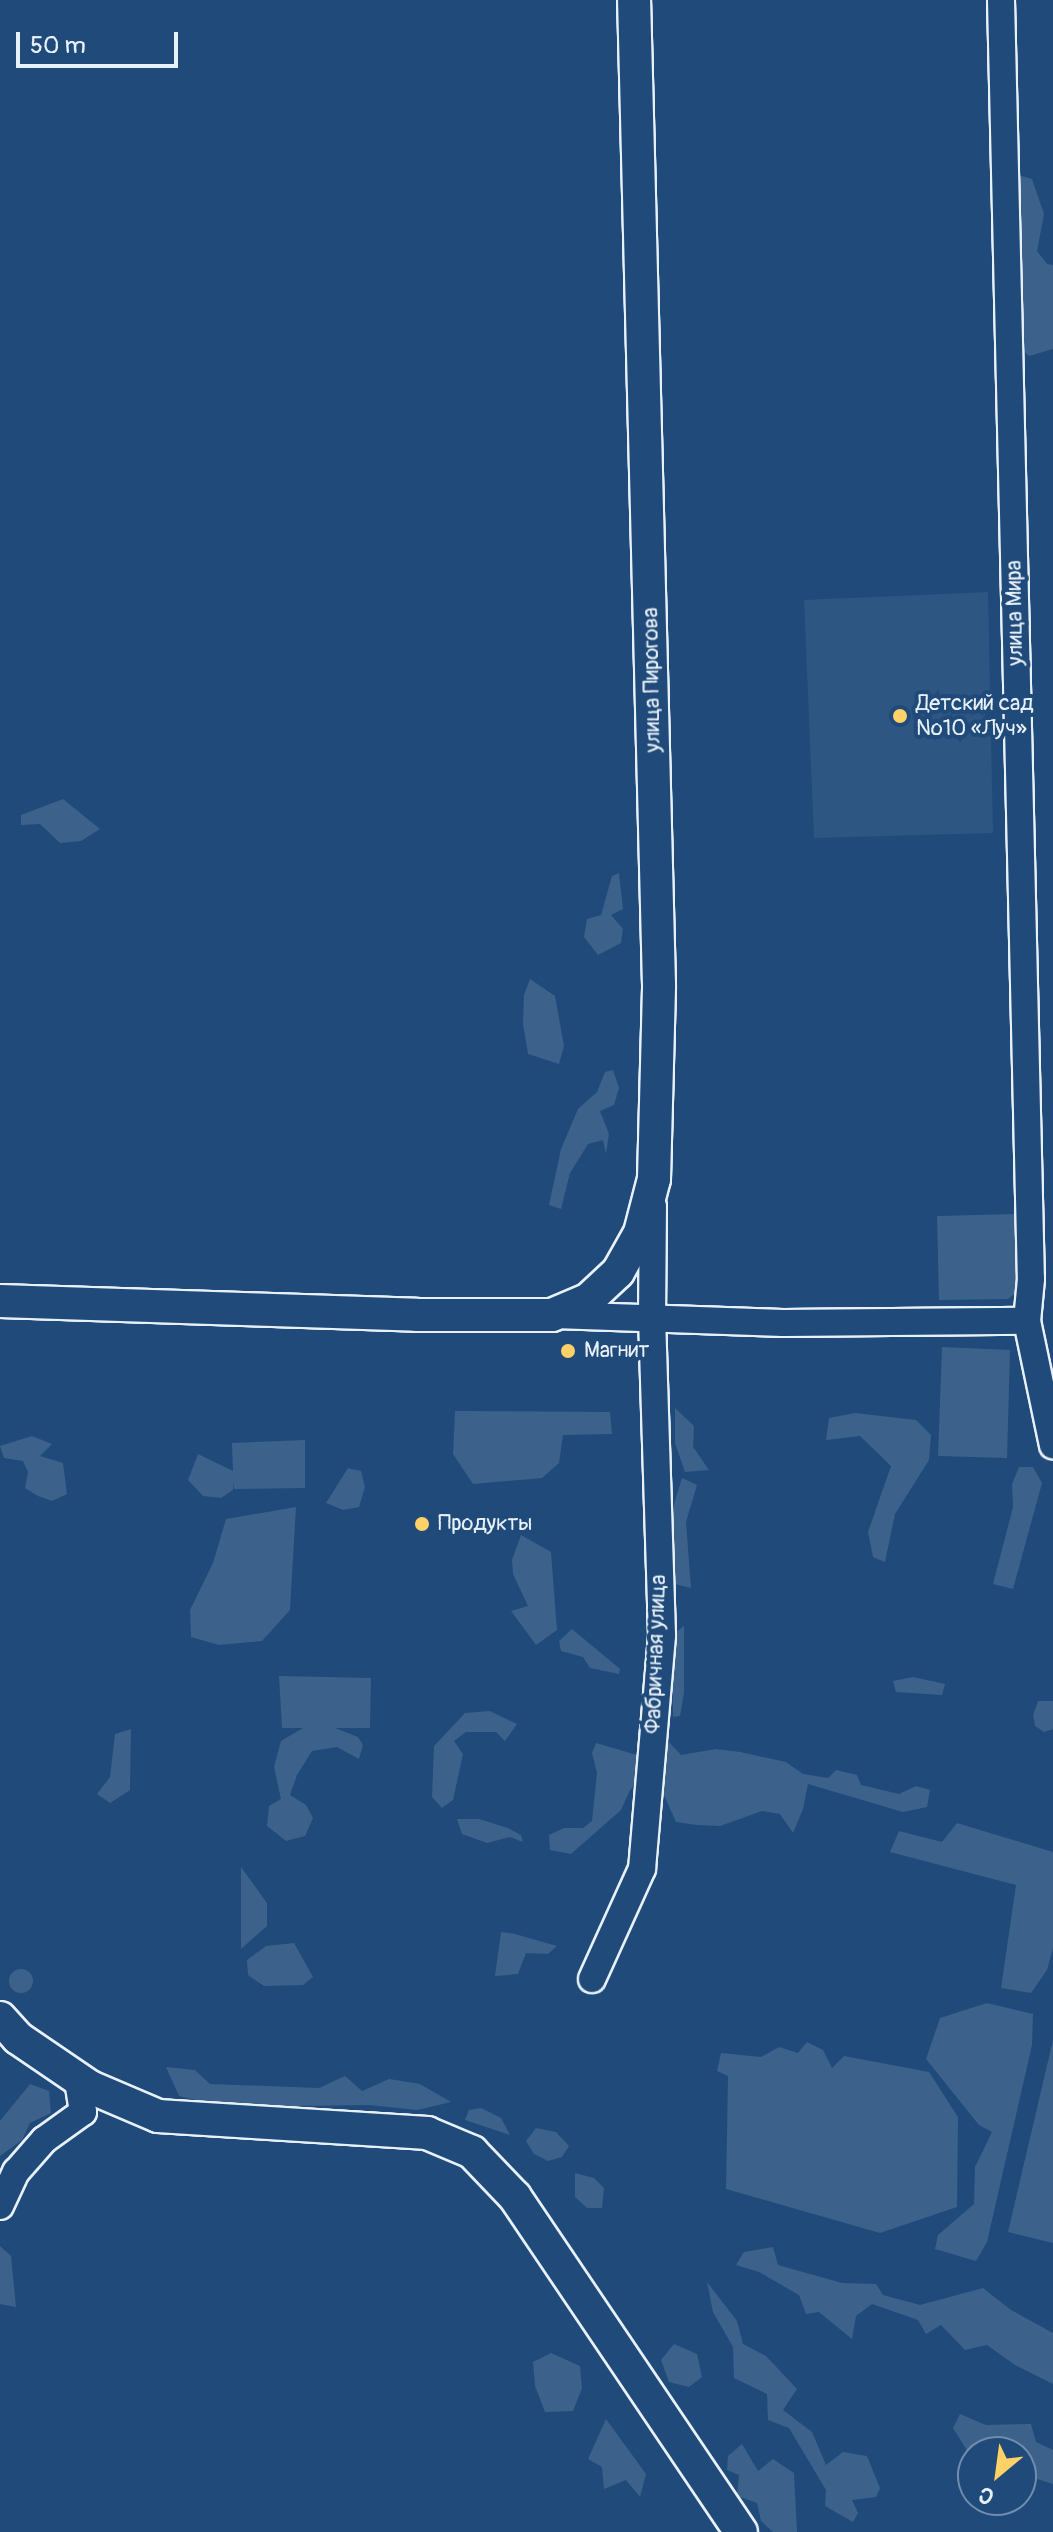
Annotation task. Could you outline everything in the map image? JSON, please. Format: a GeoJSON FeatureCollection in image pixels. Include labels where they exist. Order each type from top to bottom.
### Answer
{"type":"FeatureCollection","features":[{"type":"Feature","properties":{"kind":"street","name":"улица Пирогова"},"geometry":{"type":"LineString","coordinates":[[552,1315],[588,1300],[618,1272],[640,1233],[654,1179],[659,985],[634,0]]}},
{"type":"Feature","properties":{"kind":"street","name":"улица Мира"},"geometry":{"type":"LineString","coordinates":[[1001,0],[1031,1265],[1027,1321]]}},
{"type":"Feature","properties":{"kind":"street","name":"Фабричная улица"},"geometry":{"type":"LineString","coordinates":[[592,1979],[642,1869],[662,1635],[652,1318],[654,1179]]}},
{"type":"Feature","properties":{"kind":"street"},"geometry":{"type":"LineString","coordinates":[[0,1301],[783,1323],[1027,1321],[1053,1445]]}},
{"type":"Feature","properties":{"kind":"street"},"geometry":{"type":"LineString","coordinates":[[0,2018],[18,2038],[78,2079],[158,2116],[427,2133],[472,2152],[515,2197],[741,2532]]}},
{"type":"Feature","properties":{"kind":"street"},"geometry":{"type":"LineString","coordinates":[[0,2206],[16,2172],[44,2140],[83,2112],[78,2079]]}},
{"type":"Feature","properties":{"kind":"shaded area"},"geometry":{"type":"Polygon","coordinates":[[[1015,174],[1032,179],[1044,214],[1037,251],[1047,264],[1053,265],[1053,349],[1029,356],[1020,348],[1015,174]]]}},
{"type":"Feature","properties":{"kind":"shaded area","name":"Детский сад №10 «Луч»"},"geometry":{"type":"Polygon","coordinates":[[[988,592],[993,833],[814,838],[804,600],[988,592]]]}},
{"type":"Feature","properties":{"kind":"shaded area"},"geometry":{"type":"Polygon","coordinates":[[[63,799],[100,829],[81,841],[60,843],[40,824],[21,825],[21,815],[63,799]]]}},
{"type":"Feature","properties":{"kind":"shaded area"},"geometry":{"type":"Polygon","coordinates":[[[619,873],[623,909],[611,915],[623,929],[621,943],[598,955],[584,937],[587,919],[601,915],[612,876],[619,873]]]}},
{"type":"Feature","properties":{"kind":"shaded area"},"geometry":{"type":"Polygon","coordinates":[[[530,979],[555,996],[564,1046],[559,1064],[528,1054],[523,1024],[524,995],[530,979]]]}},
{"type":"Feature","properties":{"kind":"shaded area"},"geometry":{"type":"Polygon","coordinates":[[[613,1070],[619,1088],[614,1105],[600,1111],[609,1134],[606,1154],[603,1140],[588,1144],[570,1173],[561,1209],[549,1205],[561,1149],[578,1109],[597,1092],[605,1072],[613,1070]]]}},
{"type":"Feature","properties":{"kind":"shaded area"},"geometry":{"type":"Polygon","coordinates":[[[1015,1214],[1017,1292],[1008,1299],[939,1300],[937,1216],[1015,1214]]]}},
{"type":"Feature","properties":{"kind":"shaded area"},"geometry":{"type":"Polygon","coordinates":[[[942,1347],[1010,1350],[1007,1458],[938,1456],[942,1347]]]}},
{"type":"Feature","properties":{"kind":"shaded area"},"geometry":{"type":"Polygon","coordinates":[[[675,1408],[694,1426],[693,1447],[709,1470],[685,1472],[675,1443],[675,1408]]]}},
{"type":"Feature","properties":{"kind":"shaded area"},"geometry":{"type":"Polygon","coordinates":[[[455,1411],[610,1412],[612,1434],[563,1435],[559,1463],[542,1478],[473,1484],[453,1454],[455,1411]]]}},
{"type":"Feature","properties":{"kind":"shaded area"},"geometry":{"type":"Polygon","coordinates":[[[855,1413],[916,1420],[931,1435],[929,1460],[895,1514],[885,1562],[873,1557],[868,1532],[891,1466],[860,1436],[826,1440],[829,1418],[855,1413]]]}},
{"type":"Feature","properties":{"kind":"shaded area"},"geometry":{"type":"Polygon","coordinates":[[[32,1436],[52,1444],[40,1456],[63,1463],[67,1494],[52,1501],[25,1488],[28,1472],[23,1461],[4,1458],[0,1446],[32,1436]]]}},
{"type":"Feature","properties":{"kind":"shaded area"},"geometry":{"type":"Polygon","coordinates":[[[305,1440],[305,1488],[234,1489],[233,1482],[233,1490],[221,1498],[203,1496],[188,1480],[198,1454],[233,1471],[232,1443],[305,1440]]]}},
{"type":"Feature","properties":{"kind":"shaded area"},"geometry":{"type":"Polygon","coordinates":[[[1019,1467],[1033,1467],[1042,1483],[1013,1589],[993,1584],[1013,1507],[1012,1484],[1019,1467]]]}},
{"type":"Feature","properties":{"kind":"shaded area"},"geometry":{"type":"Polygon","coordinates":[[[348,1468],[361,1471],[365,1487],[359,1507],[343,1510],[326,1503],[348,1468]]]}},
{"type":"Feature","properties":{"kind":"shaded area"},"geometry":{"type":"Polygon","coordinates":[[[682,1478],[697,1485],[686,1522],[691,1588],[671,1583],[670,1517],[682,1478]]]}},
{"type":"Feature","properties":{"kind":"shaded area"},"geometry":{"type":"Polygon","coordinates":[[[296,1507],[290,1610],[262,1641],[219,1645],[191,1637],[190,1610],[213,1563],[226,1519],[296,1507]]]}},
{"type":"Feature","properties":{"kind":"shaded area"},"geometry":{"type":"Polygon","coordinates":[[[521,1535],[551,1552],[557,1630],[536,1645],[511,1611],[528,1606],[513,1574],[512,1560],[521,1535]]]}},
{"type":"Feature","properties":{"kind":"shaded area"},"geometry":{"type":"Polygon","coordinates":[[[684,1626],[684,1693],[680,1716],[673,1717],[672,1635],[684,1626]]]}},
{"type":"Feature","properties":{"kind":"shaded area"},"geometry":{"type":"Polygon","coordinates":[[[572,1629],[620,1669],[619,1674],[590,1668],[583,1657],[561,1651],[559,1641],[572,1629]]]}},
{"type":"Feature","properties":{"kind":"shaded area"},"geometry":{"type":"Polygon","coordinates":[[[279,1676],[371,1678],[370,1728],[335,1728],[358,1737],[363,1745],[359,1759],[337,1747],[312,1751],[297,1775],[290,1795],[306,1805],[313,1818],[305,1836],[286,1841],[267,1826],[269,1806],[281,1799],[274,1767],[281,1741],[303,1728],[282,1728],[279,1676]]]}},
{"type":"Feature","properties":{"kind":"shaded area"},"geometry":{"type":"Polygon","coordinates":[[[913,1677],[945,1684],[942,1695],[896,1692],[893,1681],[913,1677]]]}},
{"type":"Feature","properties":{"kind":"shaded area"},"geometry":{"type":"Polygon","coordinates":[[[1038,1701],[1053,1701],[1053,1729],[1044,1732],[1035,1726],[1033,1715],[1038,1701]]]}},
{"type":"Feature","properties":{"kind":"shaded area"},"geometry":{"type":"Polygon","coordinates":[[[490,1711],[517,1724],[505,1741],[496,1732],[466,1732],[454,1741],[463,1754],[453,1800],[442,1808],[432,1797],[434,1746],[465,1713],[490,1711]]]}},
{"type":"Feature","properties":{"kind":"shaded area"},"geometry":{"type":"Polygon","coordinates":[[[131,1729],[130,1790],[110,1803],[97,1794],[110,1777],[115,1734],[131,1729]]]}},
{"type":"Feature","properties":{"kind":"shaded area"},"geometry":{"type":"Polygon","coordinates":[[[667,1740],[681,1755],[716,1749],[740,1752],[786,1762],[803,1774],[828,1778],[836,1770],[857,1775],[861,1785],[899,1794],[916,1786],[930,1790],[927,1807],[903,1812],[808,1784],[803,1809],[793,1833],[780,1814],[762,1811],[720,1826],[697,1825],[676,1822],[664,1795],[639,1781],[630,1790],[621,1810],[571,1854],[550,1850],[549,1835],[564,1828],[583,1828],[592,1821],[597,1773],[592,1753],[596,1743],[637,1755],[667,1740]]]}},
{"type":"Feature","properties":{"kind":"shaded area"},"geometry":{"type":"Polygon","coordinates":[[[457,1819],[479,1819],[508,1828],[521,1835],[523,1842],[510,1837],[487,1843],[462,1834],[457,1819]]]}},
{"type":"Feature","properties":{"kind":"shaded area"},"geometry":{"type":"Polygon","coordinates":[[[957,1823],[1053,1852],[1053,1948],[1047,1970],[1031,1993],[1001,1988],[1016,1885],[890,1852],[899,1831],[942,1842],[957,1823]]]}},
{"type":"Feature","properties":{"kind":"shaded area"},"geometry":{"type":"Polygon","coordinates":[[[241,1867],[267,1903],[267,1926],[241,1949],[241,1867]]]}},
{"type":"Feature","properties":{"kind":"shaded area"},"geometry":{"type":"Polygon","coordinates":[[[501,1932],[557,1946],[548,1954],[526,1953],[518,1974],[495,1976],[501,1932]]]}},
{"type":"Feature","properties":{"kind":"shaded area"},"geometry":{"type":"Polygon","coordinates":[[[294,1943],[313,1977],[303,1985],[264,1986],[248,1975],[247,1960],[266,1946],[294,1943]]]}},
{"type":"Feature","properties":{"kind":"shaded area"},"geometry":{"type":"Polygon","coordinates":[[[21,1969],[29,1973],[33,1981],[29,1989],[21,1993],[13,1989],[9,1981],[13,1973],[21,1969]]]}},
{"type":"Feature","properties":{"kind":"shaded area"},"geometry":{"type":"Polygon","coordinates":[[[987,2003],[1033,2014],[1032,2045],[987,2242],[976,2261],[935,2249],[938,2235],[974,2204],[975,2167],[992,2132],[979,2125],[926,2059],[940,2018],[987,2003]]]}},
{"type":"Feature","properties":{"kind":"shaded area"},"geometry":{"type":"Polygon","coordinates":[[[1053,2040],[1053,2243],[1008,2232],[1053,2040]]]}},
{"type":"Feature","properties":{"kind":"shaded area"},"geometry":{"type":"Polygon","coordinates":[[[807,2042],[823,2050],[832,2068],[844,2056],[929,2072],[958,2117],[957,2207],[880,2233],[726,2189],[728,2076],[717,2071],[721,2053],[761,2057],[779,2047],[798,2053],[807,2042]]]}},
{"type":"Feature","properties":{"kind":"shaded area"},"geometry":{"type":"Polygon","coordinates":[[[166,2067],[195,2070],[210,2084],[319,2088],[345,2076],[362,2091],[389,2079],[420,2084],[451,2102],[417,2110],[369,2105],[227,2107],[179,2096],[166,2067]]]}},
{"type":"Feature","properties":{"kind":"shaded area"},"geometry":{"type":"Polygon","coordinates":[[[30,2084],[49,2091],[51,2113],[30,2123],[22,2140],[0,2156],[0,2121],[30,2084]]]}},
{"type":"Feature","properties":{"kind":"shaded area"},"geometry":{"type":"Polygon","coordinates":[[[481,2108],[501,2118],[510,2135],[465,2120],[469,2110],[481,2108]]]}},
{"type":"Feature","properties":{"kind":"shaded area"},"geometry":{"type":"Polygon","coordinates":[[[536,2128],[556,2132],[569,2146],[562,2157],[548,2161],[534,2154],[526,2141],[536,2128]]]}},
{"type":"Feature","properties":{"kind":"shaded area"},"geometry":{"type":"Polygon","coordinates":[[[575,2173],[594,2178],[604,2188],[602,2208],[587,2208],[575,2197],[575,2173]]]}},
{"type":"Feature","properties":{"kind":"shaded area"},"geometry":{"type":"Polygon","coordinates":[[[0,2246],[11,2256],[16,2307],[0,2304],[0,2246]]]}},
{"type":"Feature","properties":{"kind":"shaded area"},"geometry":{"type":"Polygon","coordinates":[[[773,2247],[778,2265],[842,2283],[876,2284],[883,2295],[920,2305],[983,2288],[1011,2310],[1053,2333],[1053,2384],[1015,2365],[987,2345],[965,2350],[941,2325],[926,2334],[918,2320],[872,2304],[856,2316],[852,2339],[819,2312],[806,2314],[799,2295],[759,2272],[736,2265],[744,2252],[773,2247]]]}},
{"type":"Feature","properties":{"kind":"shaded area"},"geometry":{"type":"Polygon","coordinates":[[[707,2282],[737,2321],[743,2344],[766,2356],[797,2389],[783,2410],[812,2432],[826,2465],[843,2452],[867,2456],[880,2488],[876,2497],[852,2500],[858,2513],[853,2522],[825,2506],[826,2490],[789,2428],[768,2420],[767,2394],[734,2378],[733,2347],[713,2312],[707,2282]]]}},
{"type":"Feature","properties":{"kind":"shaded area"},"geometry":{"type":"Polygon","coordinates":[[[674,2344],[697,2354],[702,2377],[689,2387],[669,2382],[661,2360],[674,2344]]]}},
{"type":"Feature","properties":{"kind":"shaded area"},"geometry":{"type":"Polygon","coordinates":[[[551,2353],[580,2366],[582,2388],[573,2411],[545,2412],[535,2386],[533,2362],[551,2353]]]}},
{"type":"Feature","properties":{"kind":"shaded area"},"geometry":{"type":"Polygon","coordinates":[[[960,2414],[986,2425],[1031,2424],[1034,2436],[958,2436],[953,2428],[960,2414]]]}},
{"type":"Feature","properties":{"kind":"shaded area"},"geometry":{"type":"Polygon","coordinates":[[[606,2419],[646,2474],[640,2497],[626,2480],[604,2489],[602,2467],[588,2459],[606,2419]]]}},
{"type":"Feature","properties":{"kind":"shaded area"},"geometry":{"type":"Polygon","coordinates":[[[1037,2442],[1053,2450],[1053,2484],[1037,2479],[1037,2442]]]}},
{"type":"Feature","properties":{"kind":"shaded area"},"geometry":{"type":"Polygon","coordinates":[[[742,2444],[758,2471],[773,2459],[794,2473],[797,2532],[773,2532],[761,2521],[757,2503],[737,2496],[739,2475],[727,2470],[728,2456],[742,2444]]]}},
{"type":"Feature","properties":{"kind":"place","name":"Детский сад №10 «Луч»"},"geometry":{"type":"Point","coordinates":[900,716]}},
{"type":"Feature","properties":{"kind":"place","name":"Магнит"},"geometry":{"type":"Point","coordinates":[568,1351]}},
{"type":"Feature","properties":{"kind":"place","name":"Продукты"},"geometry":{"type":"Point","coordinates":[422,1524]}}]}
